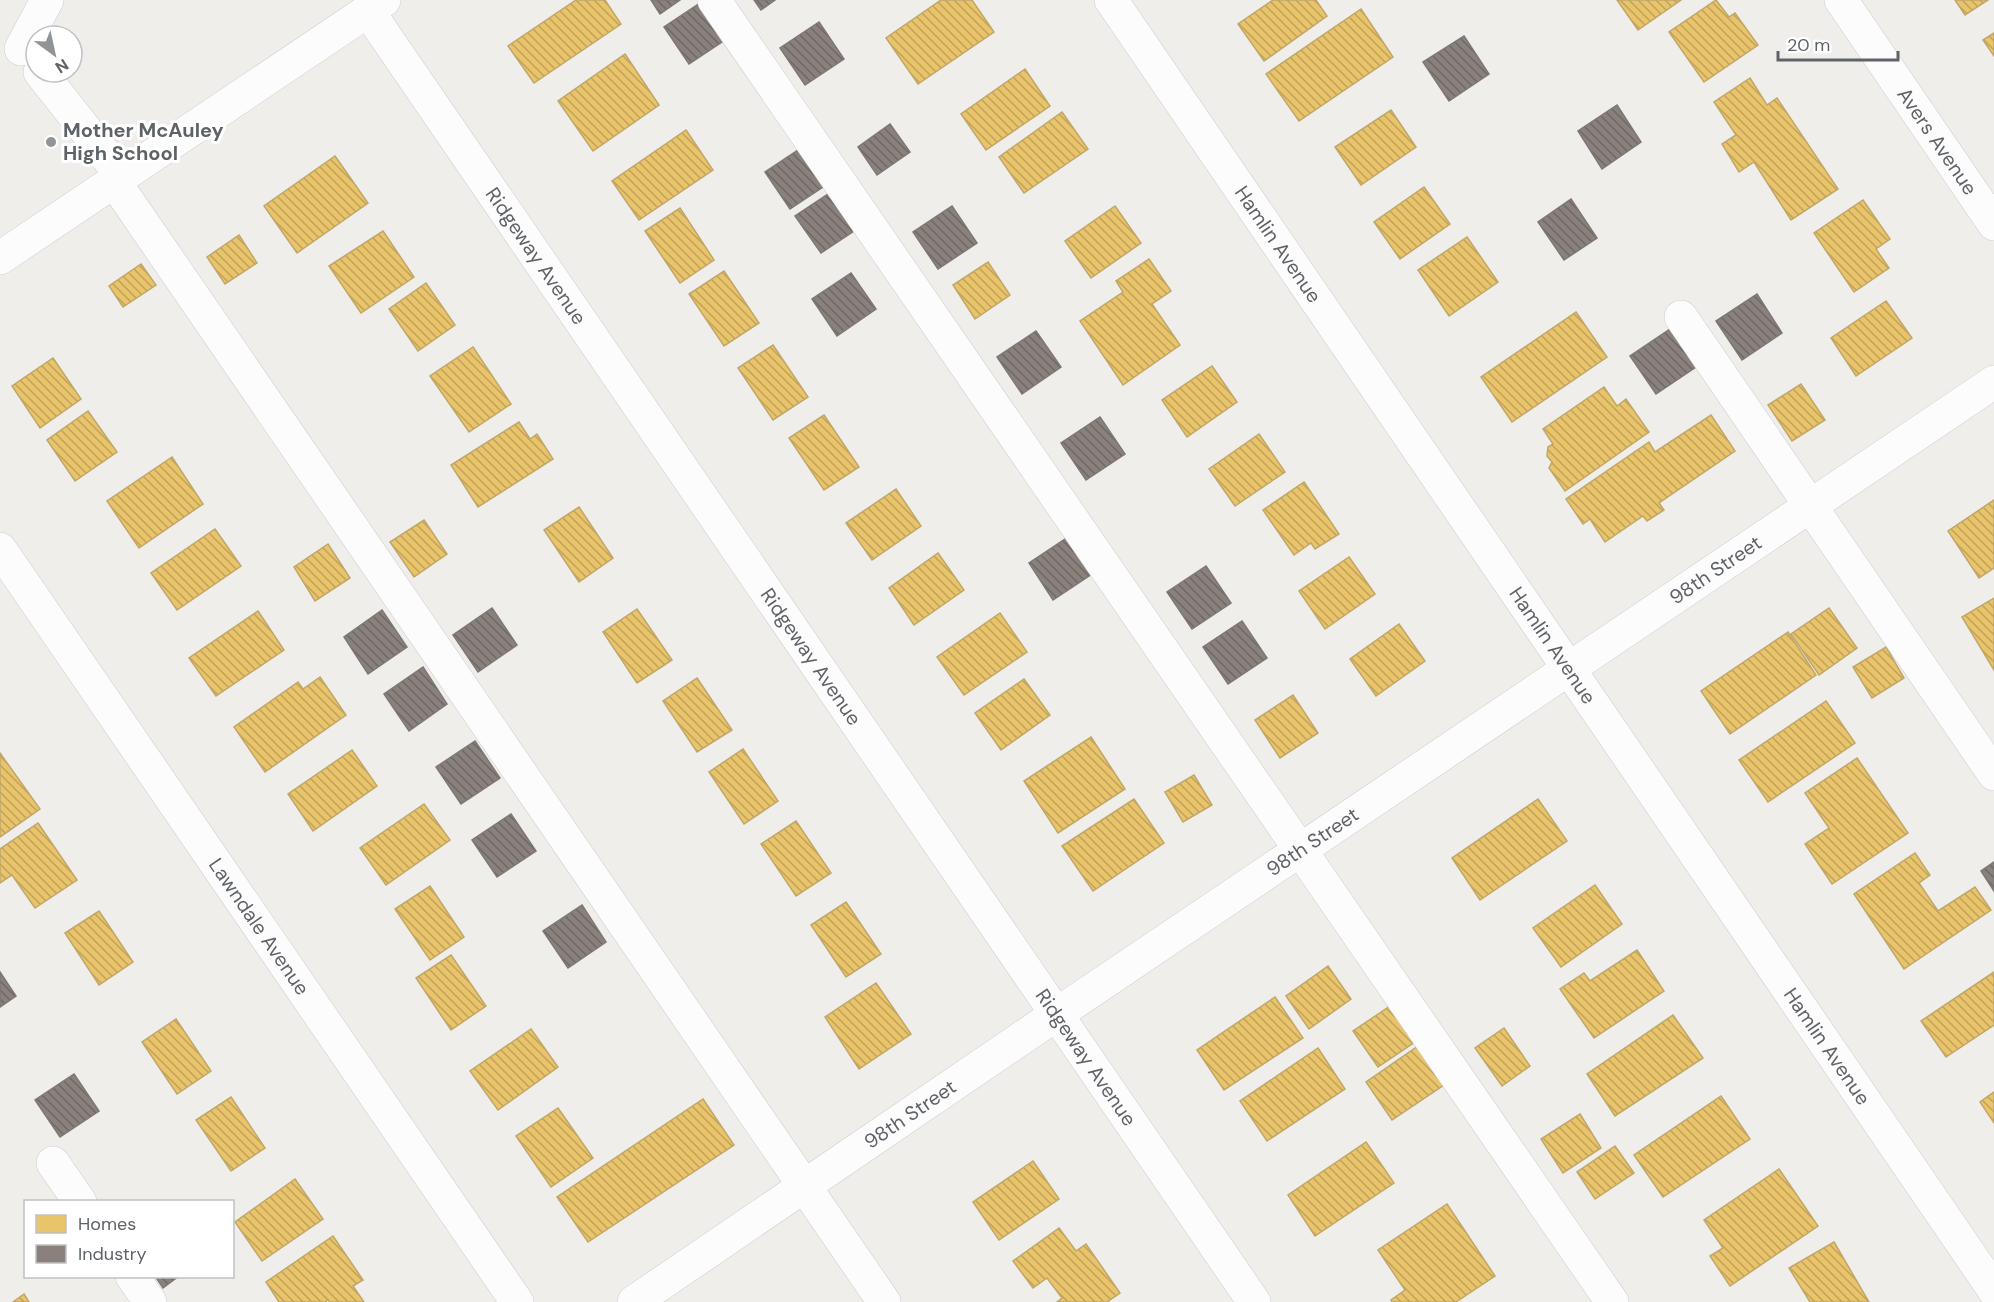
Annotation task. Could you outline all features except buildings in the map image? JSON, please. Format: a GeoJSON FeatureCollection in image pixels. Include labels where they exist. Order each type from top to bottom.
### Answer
{"type":"FeatureCollection","features":[{"type":"Feature","properties":{"kind":"street"},"geometry":{"type":"LineString","coordinates":[[38,24],[47,0]]}},
{"type":"Feature","properties":{"kind":"street"},"geometry":{"type":"LineString","coordinates":[[714,0],[1612,1302]]}},
{"type":"Feature","properties":{"kind":"street","name":"Hamlin Avenue"},"geometry":{"type":"LineString","coordinates":[[1111,0],[1994,1290]]}},
{"type":"Feature","properties":{"kind":"street","name":"Avers Avenue"},"geometry":{"type":"LineString","coordinates":[[1841,0],[1994,224]]}},
{"type":"Feature","properties":{"kind":"street"},"geometry":{"type":"LineString","coordinates":[[0,258],[376,5]]}},
{"type":"Feature","properties":{"kind":"street","name":"Ridgeway Avenue"},"geometry":{"type":"LineString","coordinates":[[376,5],[1254,1302]]}},
{"type":"Feature","properties":{"kind":"street"},"geometry":{"type":"LineString","coordinates":[[41,84],[118,178],[884,1302]]}},
{"type":"Feature","properties":{"kind":"street"},"geometry":{"type":"LineString","coordinates":[[1681,316],[1994,774]]}},
{"type":"Feature","properties":{"kind":"street","name":"98th Street"},"geometry":{"type":"LineString","coordinates":[[634,1302],[1994,382]]}},
{"type":"Feature","properties":{"kind":"street","name":"Lawndale Avenue"},"geometry":{"type":"LineString","coordinates":[[0,549],[517,1302]]}},
{"type":"Feature","properties":{"kind":"street"},"geometry":{"type":"LineString","coordinates":[[53,1163],[79,1200]]}},
{"type":"Feature","properties":{"kind":"street"},"geometry":{"type":"LineString","coordinates":[[133,1278],[150,1302]]}},
{"type":"Feature","properties":{"kind":"place","name":"Mother McAuley High School"},"geometry":{"type":"Point","coordinates":[51,142]}}]}
